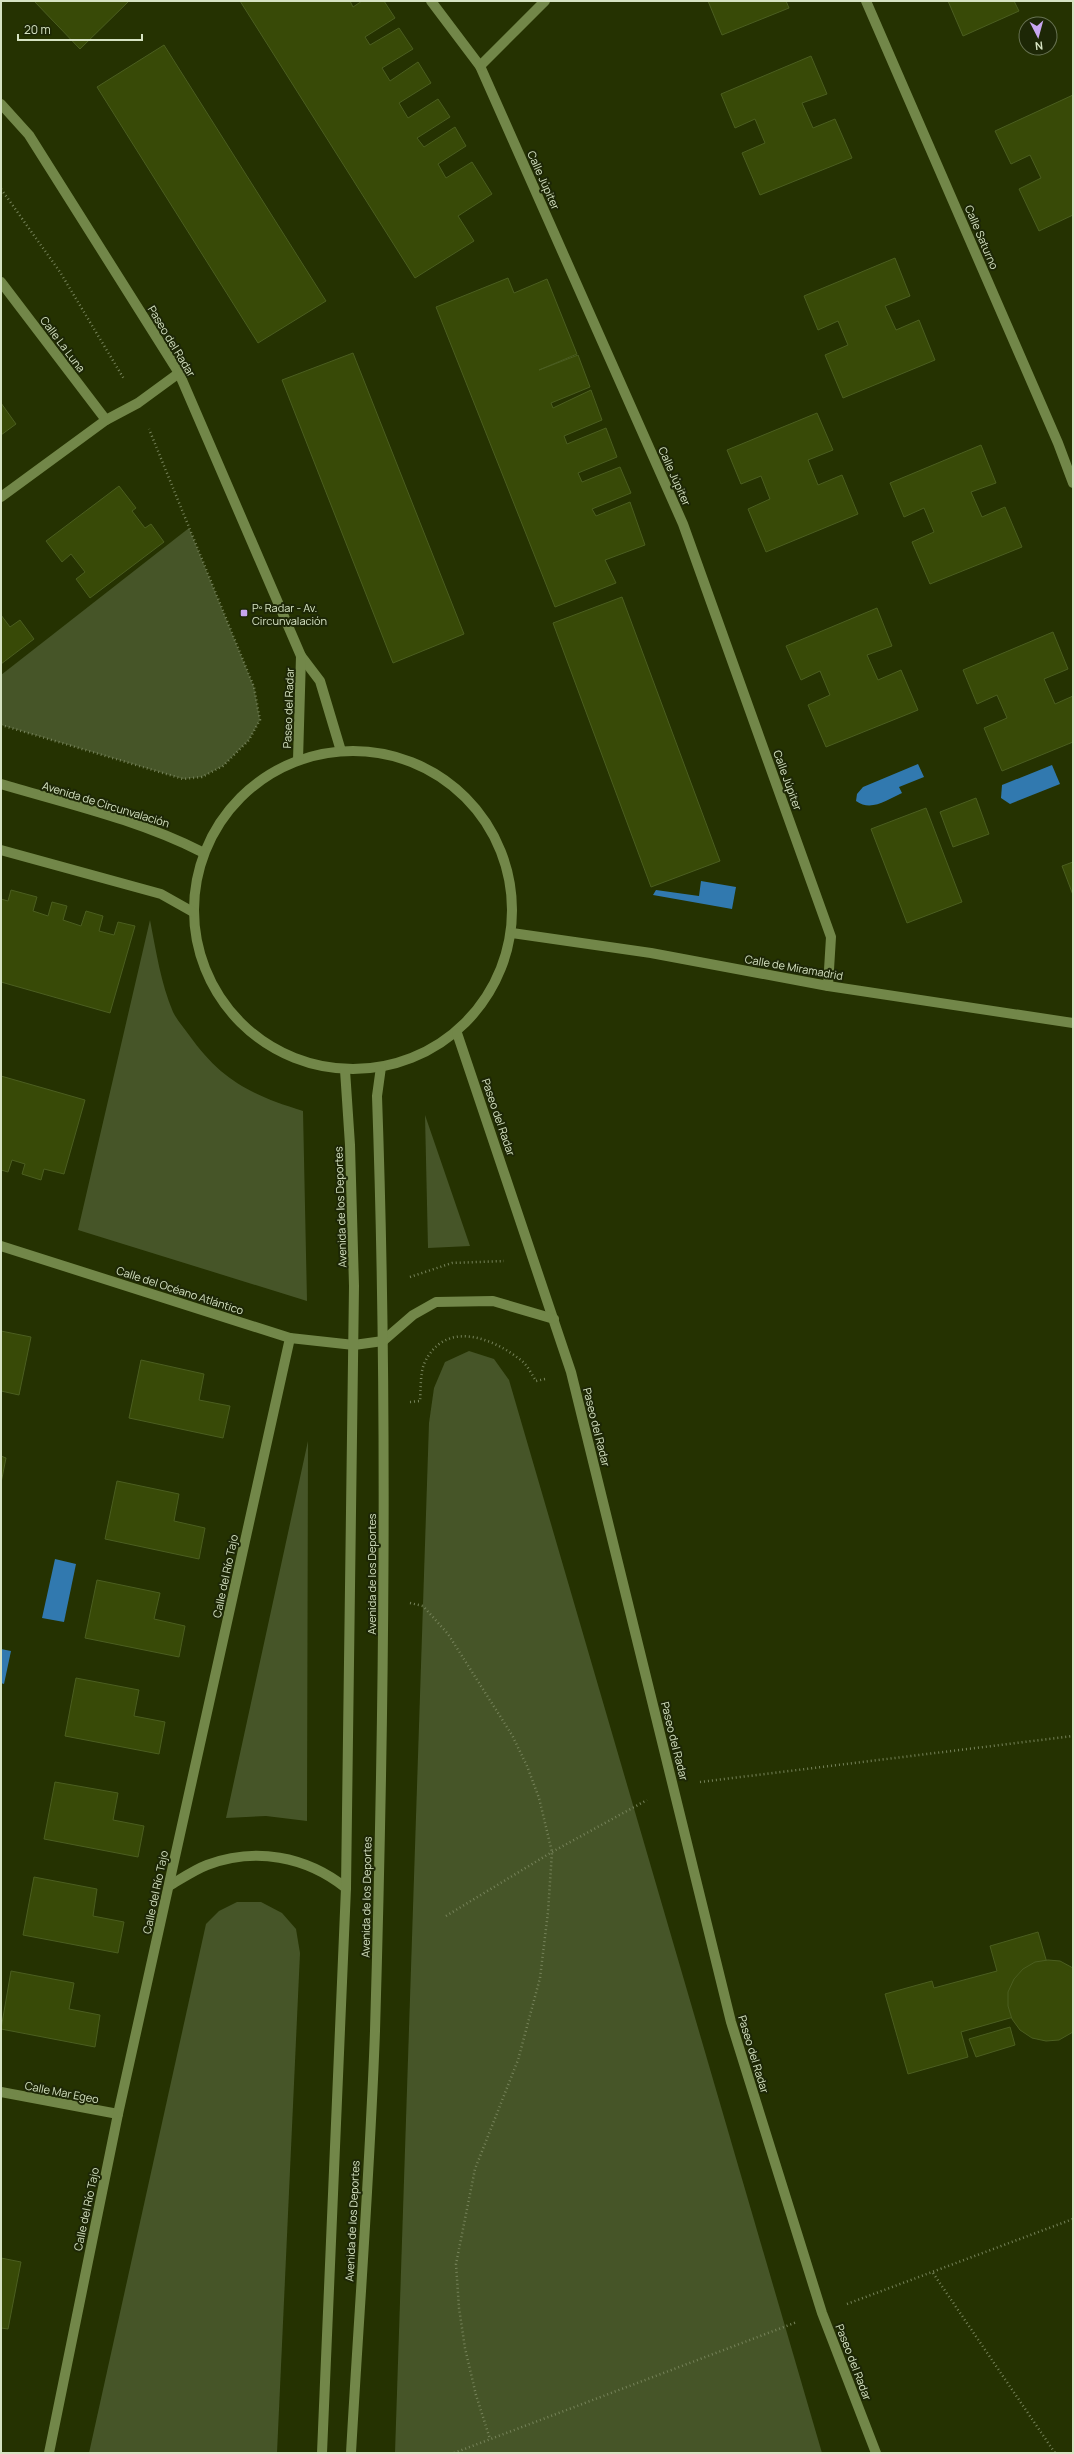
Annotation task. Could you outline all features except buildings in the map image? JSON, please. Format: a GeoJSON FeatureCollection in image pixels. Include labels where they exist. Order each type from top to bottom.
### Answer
{"type":"FeatureCollection","features":[{"type":"Feature","properties":{"kind":"street","name":"Calle Júpiter"},"geometry":{"type":"LineString","coordinates":[[431,1],[480,66],[683,524],[831,937],[828,986]]}},
{"type":"Feature","properties":{"kind":"street"},"geometry":{"type":"LineString","coordinates":[[480,66],[545,1]]}},
{"type":"Feature","properties":{"kind":"street","name":"Calle Saturno"},"geometry":{"type":"LineString","coordinates":[[866,1],[1058,443],[1073,483]]}},
{"type":"Feature","properties":{"kind":"street","name":"Paseo del Radar"},"geometry":{"type":"LineString","coordinates":[[1,104],[28,135],[179,373],[301,656],[320,681],[341,751]]}},
{"type":"Feature","properties":{"kind":"street","name":"Calle La Luna"},"geometry":{"type":"LineString","coordinates":[[1,282],[106,420]]}},
{"type":"Feature","properties":{"kind":"street"},"geometry":{"type":"LineString","coordinates":[[1,497],[106,420],[138,402],[179,373]]}},
{"type":"Feature","properties":{"kind":"street","name":"Paseo del Radar"},"geometry":{"type":"LineString","coordinates":[[298,760],[301,656]]}},
{"type":"Feature","properties":{"kind":"street"},"geometry":{"type":"LineString","coordinates":[[341,751],[390,755],[436,774],[474,805],[500,847],[513,894],[512,933],[495,985],[469,1021],[457,1033],[424,1054],[381,1067],[345,1070],[297,1060],[255,1037],[226,1007],[222,1002],[201,959],[193,912],[202,852],[223,817],[257,783],[298,760],[341,751]]}},
{"type":"Feature","properties":{"kind":"street","name":"Avenida de Circunvalación"},"geometry":{"type":"LineString","coordinates":[[1,784],[114,817],[177,839],[202,852]]}},
{"type":"Feature","properties":{"kind":"street"},"geometry":{"type":"LineString","coordinates":[[1,850],[161,894],[193,912]]}},
{"type":"Feature","properties":{"kind":"street","name":"Calle de Miramadrid"},"geometry":{"type":"LineString","coordinates":[[512,933],[651,953],[828,986],[1073,1023]]}},
{"type":"Feature","properties":{"kind":"street","name":"Paseo del Radar"},"geometry":{"type":"LineString","coordinates":[[457,1033],[535,1260],[571,1372],[731,2022],[822,2313],[876,2453]]}},
{"type":"Feature","properties":{"kind":"street","name":"Avenida de los Deportes"},"geometry":{"type":"LineString","coordinates":[[351,2453],[375,2034],[384,1598],[382,1407],[384,1286],[377,1096],[381,1067]]}},
{"type":"Feature","properties":{"kind":"street","name":"Avenida de los Deportes"},"geometry":{"type":"LineString","coordinates":[[322,2453],[346,1888],[354,1345],[350,1153],[345,1070]]}},
{"type":"Feature","properties":{"kind":"street","name":"Calle del Océano Atlántico"},"geometry":{"type":"LineString","coordinates":[[1,1246],[290,1338],[354,1345]]}},
{"type":"Feature","properties":{"kind":"street"},"geometry":{"type":"LineString","coordinates":[[354,1345],[383,1342],[413,1315],[436,1302],[493,1301],[554,1319]]}},
{"type":"Feature","properties":{"kind":"street","name":"Calle del Río Tajo"},"geometry":{"type":"LineString","coordinates":[[49,2453],[118,2114],[290,1338]]}},
{"type":"Feature","properties":{"kind":"street"},"geometry":{"type":"LineString","coordinates":[[169,1886],[207,1865],[253,1854],[290,1859],[331,1876],[346,1888]]}},
{"type":"Feature","properties":{"kind":"street","name":"Calle Mar Egeo"},"geometry":{"type":"LineString","coordinates":[[1,2092],[118,2114]]}},
{"type":"Feature","properties":{"kind":"path"},"geometry":{"type":"LineString","coordinates":[[1,189],[60,272],[138,402],[254,687],[260,720],[249,740],[223,766],[202,777],[183,779],[1,725]]}},
{"type":"Feature","properties":{"kind":"path"},"geometry":{"type":"LineString","coordinates":[[384,1286],[452,1263],[535,1260]]}},
{"type":"Feature","properties":{"kind":"path"},"geometry":{"type":"LineString","coordinates":[[382,1407],[420,1401],[424,1365],[437,1345],[461,1335],[495,1342],[523,1362],[536,1381],[571,1372]]}},
{"type":"Feature","properties":{"kind":"path"},"geometry":{"type":"LineString","coordinates":[[384,1598],[423,1606],[448,1634],[474,1672],[512,1734],[527,1766],[548,1830],[552,1852],[548,1912],[540,1978],[518,2060],[475,2169],[456,2264],[459,2308],[465,2348],[476,2395],[490,2439]]}},
{"type":"Feature","properties":{"kind":"path"},"geometry":{"type":"LineString","coordinates":[[446,1916],[552,1852],[674,1786],[1073,1736]]}},
{"type":"Feature","properties":{"kind":"path"},"geometry":{"type":"LineString","coordinates":[[454,2453],[1073,2219]]}},
{"type":"Feature","properties":{"kind":"path"},"geometry":{"type":"LineString","coordinates":[[933,2273],[1054,2453]]}},
{"type":"Feature","properties":{"kind":"green space"},"geometry":{"type":"Polygon","coordinates":[[[189,528],[254,687],[260,720],[249,740],[223,766],[202,777],[183,779],[1,725],[1,675],[189,528]]]}},
{"type":"Feature","properties":{"kind":"green space"},"geometry":{"type":"Polygon","coordinates":[[[150,920],[159,967],[173,1012],[201,1051],[225,1075],[238,1084],[268,1099],[303,1111],[307,1301],[78,1230],[150,920]]]}},
{"type":"Feature","properties":{"kind":"green space"},"geometry":{"type":"Polygon","coordinates":[[[425,1115],[470,1246],[428,1248],[425,1115]]]}},
{"type":"Feature","properties":{"kind":"green space"},"geometry":{"type":"Polygon","coordinates":[[[469,1351],[494,1359],[509,1380],[822,2453],[395,2453],[429,1423],[434,1388],[445,1362],[469,1351]]]}},
{"type":"Feature","properties":{"kind":"green space"},"geometry":{"type":"Polygon","coordinates":[[[308,1441],[307,1821],[266,1816],[226,1818],[308,1441]]]}},
{"type":"Feature","properties":{"kind":"green space"},"geometry":{"type":"Polygon","coordinates":[[[237,1902],[261,1902],[282,1913],[296,1929],[300,1953],[277,2453],[89,2453],[206,1924],[219,1911],[237,1902]]]}},
{"type":"Feature","properties":{"kind":"water"},"geometry":{"type":"Polygon","coordinates":[[[918,764],[924,777],[899,787],[902,793],[879,804],[867,805],[856,801],[857,794],[863,787],[918,764]]]}},
{"type":"Feature","properties":{"kind":"water"},"geometry":{"type":"Polygon","coordinates":[[[1052,765],[1060,784],[1010,804],[1001,798],[1002,785],[1052,765]]]}},
{"type":"Feature","properties":{"kind":"water"},"geometry":{"type":"Polygon","coordinates":[[[701,881],[736,887],[732,909],[653,895],[656,890],[699,896],[701,881]]]}},
{"type":"Feature","properties":{"kind":"water"},"geometry":{"type":"Polygon","coordinates":[[[55,1559],[76,1564],[64,1622],[42,1618],[55,1559]]]}},
{"type":"Feature","properties":{"kind":"water"},"geometry":{"type":"Polygon","coordinates":[[[1,1649],[11,1651],[4,1684],[1,1683],[1,1649]]]}},
{"type":"Feature","properties":{"kind":"place","name":"Pº Radar - Av. Circunvalación"},"geometry":{"type":"Point","coordinates":[244,613]}}]}
